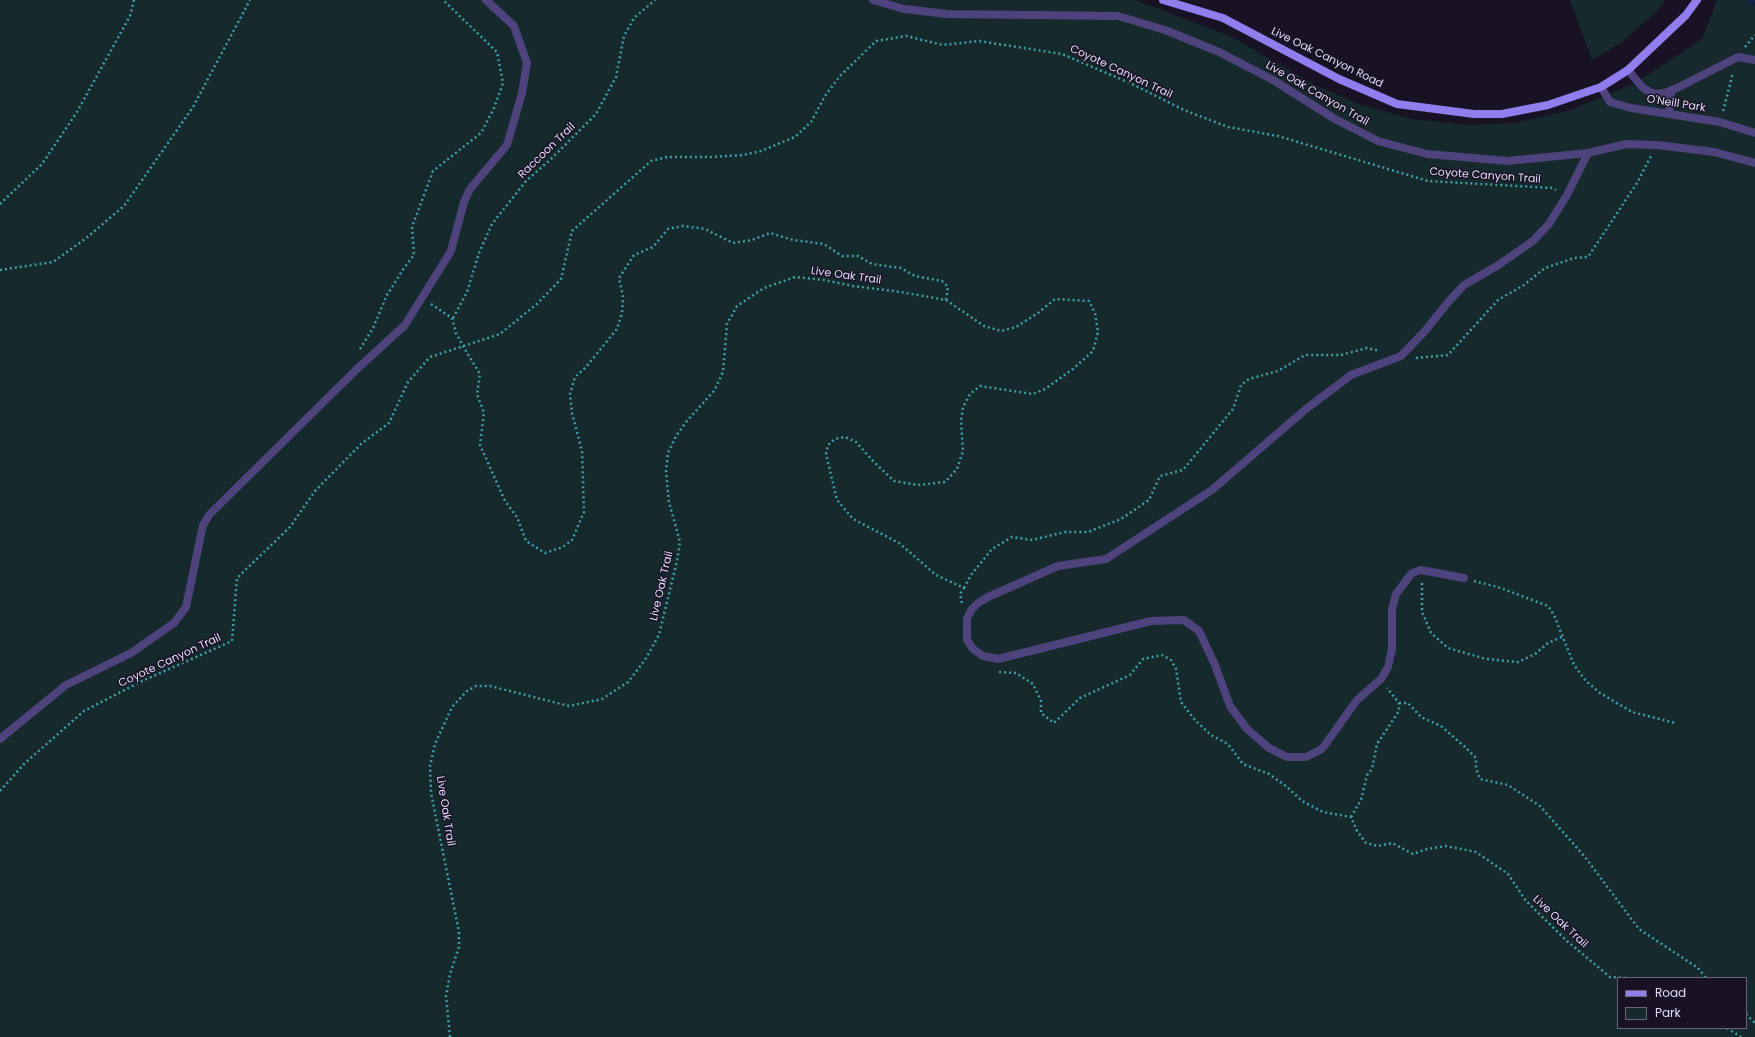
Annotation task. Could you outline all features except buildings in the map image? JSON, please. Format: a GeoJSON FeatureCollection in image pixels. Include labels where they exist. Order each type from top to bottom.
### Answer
{"type":"FeatureCollection","features":[{"type":"Feature","properties":{"kind":"main road","name":"Live Oak Canyon Road"},"geometry":{"type":"LineString","coordinates":[[1163,0],[1223,18],[1339,79],[1398,104],[1474,114],[1502,114],[1548,105],[1601,87],[1628,70],[1686,15],[1697,0]]}},
{"type":"Feature","properties":{"kind":"street"},"geometry":{"type":"LineString","coordinates":[[0,739],[66,685],[131,653],[174,623],[186,607],[203,525],[210,514],[357,369],[405,325],[451,250],[464,202],[470,189],[507,145],[522,93],[527,62],[514,26],[486,0]]}},
{"type":"Feature","properties":{"kind":"street","name":"Live Oak Canyon Trail"},"geometry":{"type":"LineString","coordinates":[[873,0],[904,9],[947,14],[1118,16],[1164,30],[1219,52],[1273,80],[1335,119],[1378,142],[1427,154],[1508,162],[1588,153],[1626,144],[1657,145],[1714,152],[1755,163]]}},
{"type":"Feature","properties":{"kind":"street","name":"O'Neill Park"},"geometry":{"type":"LineString","coordinates":[[1628,70],[1643,88],[1654,94],[1671,90],[1738,57],[1755,60]]}},
{"type":"Feature","properties":{"kind":"street","name":"O'Neill Park"},"geometry":{"type":"LineString","coordinates":[[1601,87],[1610,102],[1631,108],[1720,122],[1755,133]]}},
{"type":"Feature","properties":{"kind":"street"},"geometry":{"type":"LineString","coordinates":[[1668,114],[1671,90]]}},
{"type":"Feature","properties":{"kind":"street"},"geometry":{"type":"LineString","coordinates":[[1464,578],[1421,570],[1412,573],[1396,594],[1392,608],[1392,649],[1388,667],[1381,679],[1357,700],[1322,749],[1306,757],[1287,757],[1269,748],[1243,723],[1230,706],[1215,665],[1200,631],[1184,620],[1151,621],[998,659],[983,656],[973,649],[967,640],[968,618],[972,609],[988,597],[1058,566],[1106,559],[1212,490],[1306,409],[1351,375],[1401,356],[1425,332],[1464,285],[1497,266],[1533,241],[1549,224],[1567,195],[1588,153]]}},
{"type":"Feature","properties":{"kind":"path"},"geometry":{"type":"LineString","coordinates":[[0,204],[42,164],[77,112],[130,16],[134,0]]}},
{"type":"Feature","properties":{"kind":"path"},"geometry":{"type":"LineString","coordinates":[[0,270],[53,262],[85,239],[124,206],[193,107],[250,0]]}},
{"type":"Feature","properties":{"kind":"path"},"geometry":{"type":"LineString","coordinates":[[357,369],[354,360],[373,328],[387,295],[414,255],[412,227],[434,171],[481,133],[494,108],[503,83],[497,52],[443,0]]}},
{"type":"Feature","properties":{"kind":"path","name":"Raccoon Trail"},"geometry":{"type":"LineString","coordinates":[[452,318],[467,292],[479,253],[492,224],[526,181],[550,160],[596,114],[616,77],[624,36],[634,18],[655,0]]}},
{"type":"Feature","properties":{"kind":"path","name":"Coyote Canyon Trail"},"geometry":{"type":"LineString","coordinates":[[0,791],[25,763],[84,711],[140,682],[232,641],[237,578],[290,527],[315,491],[361,444],[389,423],[408,382],[430,357],[500,334],[537,304],[561,279],[572,231],[650,161],[667,157],[711,158],[743,155],[761,151],[795,137],[811,122],[825,96],[840,76],[876,41],[906,36],[943,45],[979,41],[1062,54],[1132,84],[1184,110],[1228,127],[1278,136],[1428,181],[1553,188],[1567,195]]}},
{"type":"Feature","properties":{"kind":"path"},"geometry":{"type":"LineString","coordinates":[[422,299],[452,318],[456,333],[480,374],[477,394],[484,413],[480,445],[505,501],[517,517],[526,541],[545,553],[563,547],[572,540],[584,512],[582,451],[572,413],[570,394],[575,377],[586,367],[617,329],[622,313],[623,296],[619,278],[634,255],[653,247],[668,229],[683,226],[705,229],[733,243],[752,240],[770,233],[793,240],[824,244],[842,256],[858,256],[872,264],[901,268],[915,276],[942,281],[948,287],[946,300]]}},
{"type":"Feature","properties":{"kind":"path","name":"Live Oak Trail"},"geometry":{"type":"LineString","coordinates":[[450,1037],[446,996],[450,974],[459,947],[459,932],[431,793],[430,766],[435,744],[452,707],[467,691],[476,686],[490,686],[569,706],[602,699],[628,682],[645,660],[659,635],[677,561],[680,542],[669,502],[666,471],[668,453],[676,436],[686,422],[714,391],[723,372],[727,324],[737,306],[764,288],[795,277],[824,280],[853,286],[901,292],[946,300],[984,326],[1001,331],[1016,327],[1038,313],[1055,299],[1089,301],[1095,313],[1098,332],[1093,351],[1073,369],[1045,389],[1033,394],[980,386],[970,394],[963,407],[961,422],[963,451],[956,470],[945,482],[918,485],[894,481],[856,442],[845,437],[835,439],[828,445],[826,454],[837,500],[853,520],[899,543],[936,575],[964,588],[960,594],[962,607],[968,618]]}},
{"type":"Feature","properties":{"kind":"path"},"geometry":{"type":"LineString","coordinates":[[1421,570],[1423,590],[1422,612],[1431,633],[1448,648],[1486,659],[1518,662],[1535,654],[1548,643],[1562,637]]}},
{"type":"Feature","properties":{"kind":"path"},"geometry":{"type":"LineString","coordinates":[[1464,578],[1498,587],[1548,606],[1554,615],[1574,665],[1586,681],[1600,693],[1632,712],[1675,723]]}},
{"type":"Feature","properties":{"kind":"path"},"geometry":{"type":"LineString","coordinates":[[996,672],[1016,672],[1033,684],[1041,700],[1041,713],[1054,723],[1080,698],[1130,675],[1143,659],[1162,655],[1171,660],[1176,669],[1181,702],[1195,720],[1211,735],[1228,744],[1243,764],[1269,774],[1286,786],[1302,801],[1323,812],[1351,817],[1361,800],[1367,775],[1372,769],[1377,744],[1399,711],[1399,702],[1381,679]]}},
{"type":"Feature","properties":{"kind":"path"},"geometry":{"type":"LineString","coordinates":[[1399,702],[1408,703],[1421,717],[1441,726],[1466,747],[1476,758],[1476,768],[1480,779],[1508,785],[1540,806],[1585,857],[1639,929],[1698,968],[1705,977]]}},
{"type":"Feature","properties":{"kind":"path","name":"Live Oak Trail"},"geometry":{"type":"LineString","coordinates":[[1351,817],[1357,830],[1366,843],[1378,846],[1392,843],[1413,854],[1427,849],[1446,846],[1476,852],[1508,874],[1526,901],[1568,941],[1610,977],[1617,977]]}},
{"type":"Feature","properties":{"kind":"path"},"geometry":{"type":"LineString","coordinates":[[1747,1015],[1755,1023]]}},
{"type":"Feature","properties":{"kind":"path"},"geometry":{"type":"LineString","coordinates":[[1729,1029],[1741,1037]]}},
{"type":"Feature","properties":{"kind":"green space"},"geometry":{"type":"Polygon","coordinates":[[[0,0],[1135,0],[1232,37],[1315,85],[1359,104],[1412,119],[1469,125],[1514,123],[1571,110],[1626,87],[1637,82],[1702,39],[1717,0],[1755,0],[1755,1037],[0,1037],[0,0]]]}},
{"type":"Feature","properties":{"kind":"green space"},"geometry":{"type":"Polygon","coordinates":[[[1570,0],[1666,0],[1655,13],[1622,42],[1592,60],[1570,0]]]}},
{"type":"Feature","properties":{"kind":"waterway"},"geometry":{"type":"LineString","coordinates":[[1750,0],[1755,4]]}}]}
